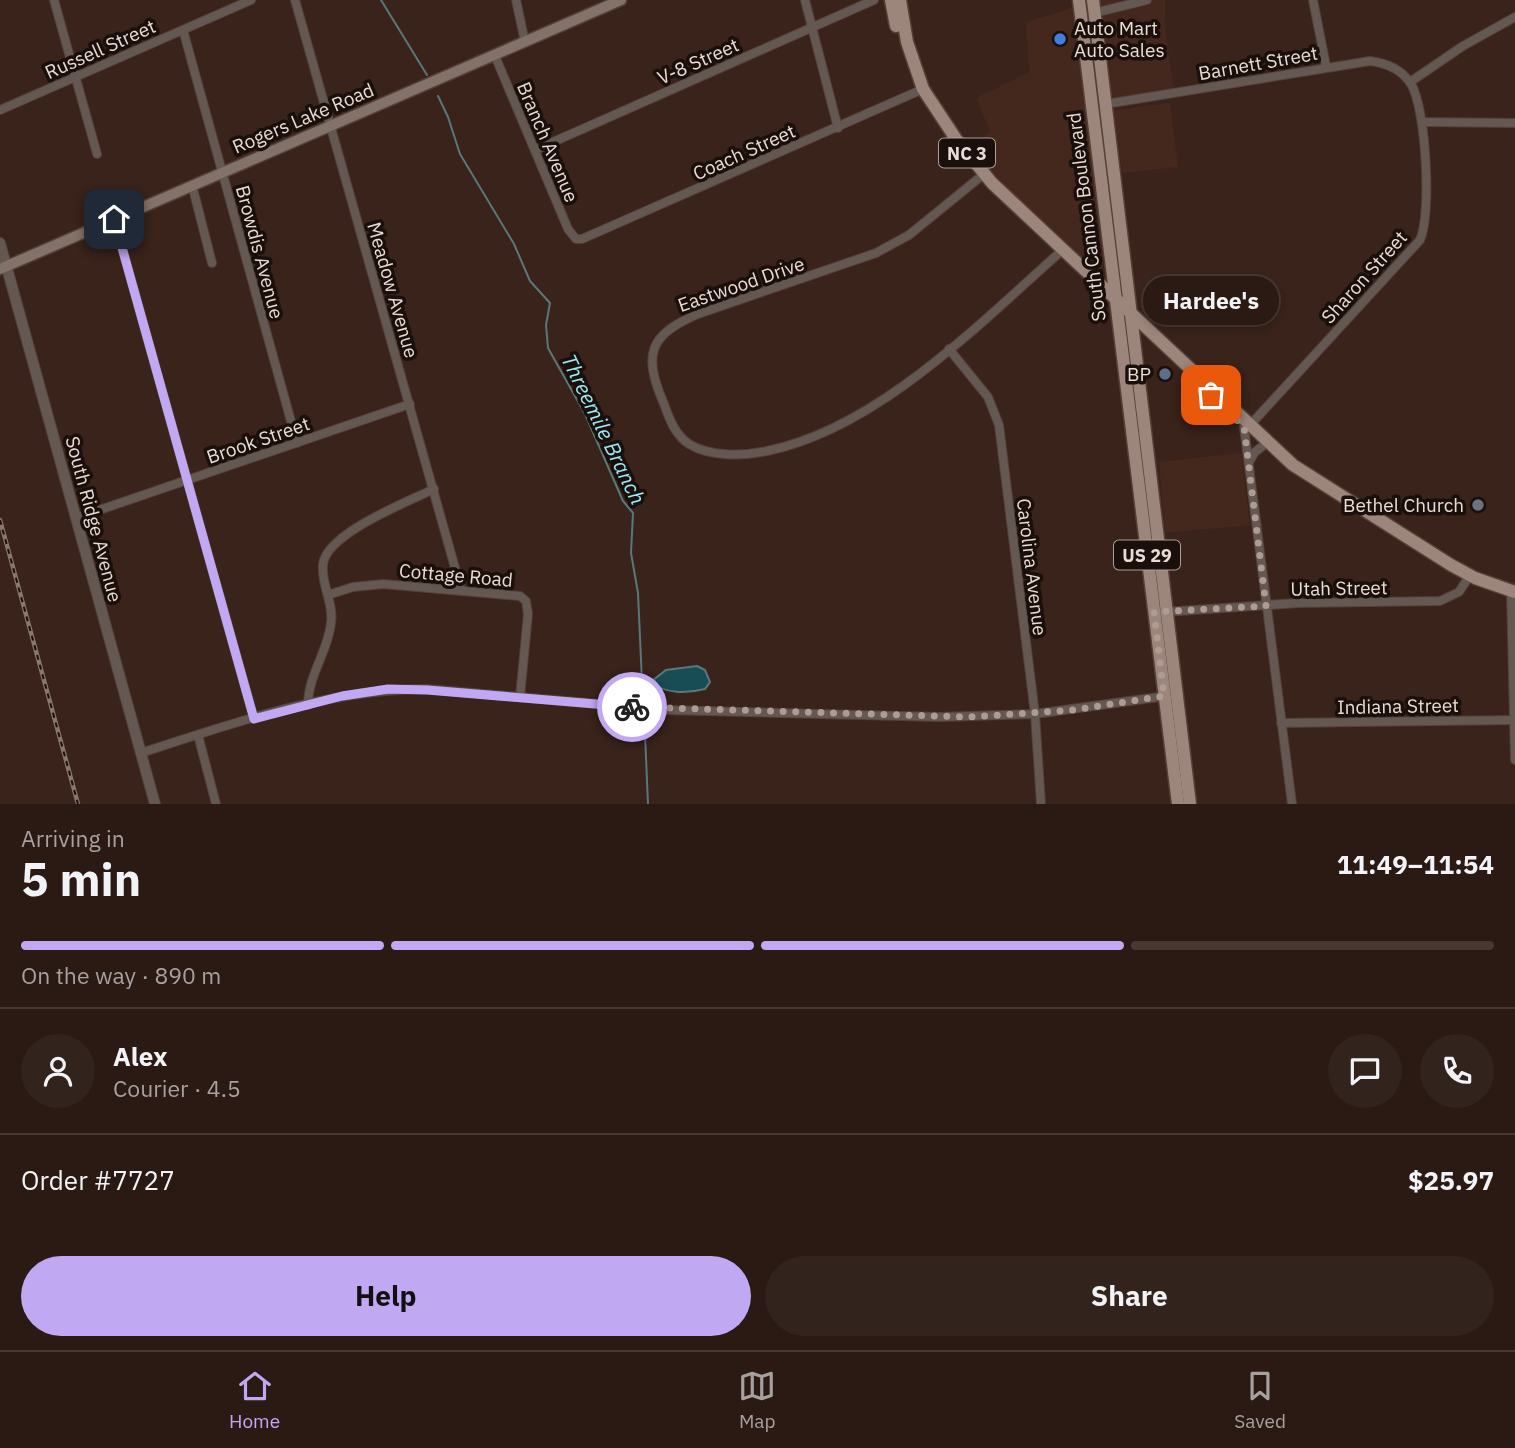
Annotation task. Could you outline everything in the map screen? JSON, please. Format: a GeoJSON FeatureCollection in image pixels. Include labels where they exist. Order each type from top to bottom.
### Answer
{"type":"FeatureCollection","features":[{"type":"Feature","properties":{"kind":"main road","name":"Rogers Lake Road"},"geometry":{"type":"LineString","coordinates":[[3,268],[620,0]]}},
{"type":"Feature","properties":{"kind":"main road","name":"NC 3"},"geometry":{"type":"LineString","coordinates":[[891,0],[901,49],[920,91],[982,176],[1059,254],[1123,307]]}},
{"type":"Feature","properties":{"kind":"main road","name":"NC 3"},"geometry":{"type":"LineString","coordinates":[[900,0],[907,42],[920,91]]}},
{"type":"Feature","properties":{"kind":"main road","name":"South Cannon Boulevard"},"geometry":{"type":"LineString","coordinates":[[1079,0],[1110,250],[1123,307],[1161,612]]}},
{"type":"Feature","properties":{"kind":"main road","name":"South Cannon Boulevard"},"geometry":{"type":"LineString","coordinates":[[1094,6],[1106,104],[1123,307],[1170,695],[1178,804]]}},
{"type":"Feature","properties":{"kind":"main road","name":"US 29"},"geometry":{"type":"LineString","coordinates":[[1086,60],[1098,95],[1106,104]]}},
{"type":"Feature","properties":{"kind":"main road","name":"NC 3"},"geometry":{"type":"LineString","coordinates":[[982,176],[1084,268],[1277,451],[1323,486],[1470,575],[1513,592]]}},
{"type":"Feature","properties":{"kind":"main road"},"geometry":{"type":"LineString","coordinates":[[1084,268],[1099,267],[1110,250]]}},
{"type":"Feature","properties":{"kind":"main road","name":"NC 3"},"geometry":{"type":"LineString","coordinates":[[1248,425],[1264,445],[1277,451]]}},
{"type":"Feature","properties":{"kind":"main road","name":"South Cannon Boulevard"},"geometry":{"type":"LineString","coordinates":[[1170,695],[1190,804]]}},
{"type":"Feature","properties":{"kind":"street"},"geometry":{"type":"LineString","coordinates":[[54,0],[97,154]]}},
{"type":"Feature","properties":{"kind":"street","name":"Russell Street"},"geometry":{"type":"LineString","coordinates":[[0,110],[251,0]]}},
{"type":"Feature","properties":{"kind":"street","name":"Meadow Avenue"},"geometry":{"type":"LineString","coordinates":[[295,0],[461,589]]}},
{"type":"Feature","properties":{"kind":"street"},"geometry":{"type":"LineString","coordinates":[[516,0],[525,42]]}},
{"type":"Feature","properties":{"kind":"street"},"geometry":{"type":"LineString","coordinates":[[805,0],[838,128]]}},
{"type":"Feature","properties":{"kind":"street","name":"V-8 Street"},"geometry":{"type":"LineString","coordinates":[[535,150],[874,0]]}},
{"type":"Feature","properties":{"kind":"street"},"geometry":{"type":"LineString","coordinates":[[1094,6],[1147,0]]}},
{"type":"Feature","properties":{"kind":"street"},"geometry":{"type":"LineString","coordinates":[[1313,0],[1326,66]]}},
{"type":"Feature","properties":{"kind":"street"},"geometry":{"type":"LineString","coordinates":[[1410,82],[1430,66],[1515,17]]}},
{"type":"Feature","properties":{"kind":"street","name":"Browdis Avenue"},"geometry":{"type":"LineString","coordinates":[[183,30],[297,443]]}},
{"type":"Feature","properties":{"kind":"street","name":"Branch Avenue"},"geometry":{"type":"LineString","coordinates":[[495,56],[568,229],[576,239]]}},
{"type":"Feature","properties":{"kind":"street","name":"Barnett Street"},"geometry":{"type":"LineString","coordinates":[[1106,104],[1326,66],[1382,62],[1396,69],[1410,82]]}},
{"type":"Feature","properties":{"kind":"street","name":"Sharon Street"},"geometry":{"type":"LineString","coordinates":[[1248,425],[1420,240],[1426,218],[1422,122],[1416,94],[1410,82]]}},
{"type":"Feature","properties":{"kind":"street","name":"Coach Street"},"geometry":{"type":"LineString","coordinates":[[576,239],[591,237],[920,91]]}},
{"type":"Feature","properties":{"kind":"street"},"geometry":{"type":"LineString","coordinates":[[1422,122],[1515,123]]}},
{"type":"Feature","properties":{"kind":"street","name":"Eastwood Drive"},"geometry":{"type":"LineString","coordinates":[[982,176],[909,235],[876,253],[677,323],[658,339],[650,365],[669,417],[683,440],[708,452],[739,454],[788,446],[845,421],[894,392],[949,349],[1059,254]]}},
{"type":"Feature","properties":{"kind":"street"},"geometry":{"type":"LineString","coordinates":[[192,185],[212,263]]}},
{"type":"Feature","properties":{"kind":"street"},"geometry":{"type":"LineString","coordinates":[[114,219],[254,719]]}},
{"type":"Feature","properties":{"kind":"street","name":"South Ridge Avenue"},"geometry":{"type":"LineString","coordinates":[[0,243],[3,268],[155,804]]}},
{"type":"Feature","properties":{"kind":"street","name":"Carolina Avenue"},"geometry":{"type":"LineString","coordinates":[[949,349],[988,397],[999,425],[1035,714],[1041,804]]}},
{"type":"Feature","properties":{"kind":"street","name":"Brook Street"},"geometry":{"type":"LineString","coordinates":[[76,518],[410,404]]}},
{"type":"Feature","properties":{"kind":"street"},"geometry":{"type":"LineString","coordinates":[[1248,425],[1247,447],[1266,606],[1281,700],[1289,804]]}},
{"type":"Feature","properties":{"kind":"street"},"geometry":{"type":"LineString","coordinates":[[1249,462],[1255,452],[1264,445]]}},
{"type":"Feature","properties":{"kind":"street"},"geometry":{"type":"LineString","coordinates":[[307,705],[310,681],[331,626],[323,565],[329,547],[386,513],[434,489]]}},
{"type":"Feature","properties":{"kind":"street","name":"Utah Street"},"geometry":{"type":"LineString","coordinates":[[1161,612],[1440,601],[1459,592],[1470,575]]}},
{"type":"Feature","properties":{"kind":"street","name":"Cottage Road"},"geometry":{"type":"LineString","coordinates":[[328,595],[373,585],[512,593],[526,601],[528,614],[520,697]]}},
{"type":"Feature","properties":{"kind":"street"},"geometry":{"type":"LineString","coordinates":[[1513,592],[1515,760]]}},
{"type":"Feature","properties":{"kind":"street"},"geometry":{"type":"LineString","coordinates":[[141,753],[198,734],[307,705],[388,689],[692,710],[940,717],[1035,714],[1170,695]]}},
{"type":"Feature","properties":{"kind":"street","name":"Indiana Street"},"geometry":{"type":"LineString","coordinates":[[1281,723],[1514,720]]}},
{"type":"Feature","properties":{"kind":"street"},"geometry":{"type":"LineString","coordinates":[[198,734],[216,804]]}},
{"type":"Feature","properties":{"kind":"shaded area"},"geometry":{"type":"Polygon","coordinates":[[[1099,0],[1165,0],[1165,29],[1174,90],[1112,98],[1099,0]]]}},
{"type":"Feature","properties":{"kind":"shaded area"},"geometry":{"type":"Polygon","coordinates":[[[1074,7],[1102,243],[1100,262],[1093,265],[1084,263],[1029,211],[966,142],[980,139],[990,131],[976,98],[1029,72],[1026,22],[1074,7]]]}},
{"type":"Feature","properties":{"kind":"shaded area"},"geometry":{"type":"Polygon","coordinates":[[[1170,103],[1178,167],[1122,173],[1114,110],[1170,103]]]}},
{"type":"Feature","properties":{"kind":"shaded area"},"geometry":{"type":"Polygon","coordinates":[[[1241,453],[1250,525],[1165,533],[1159,462],[1241,453]]]}},
{"type":"Feature","properties":{"kind":"water"},"geometry":{"type":"Polygon","coordinates":[[[697,666],[705,670],[710,682],[705,689],[669,691],[652,681],[666,670],[697,666]]]}},
{"type":"Feature","properties":{"kind":"waterway","name":"Threemile Branch"},"geometry":{"type":"LineString","coordinates":[[381,0],[427,75]]}},
{"type":"Feature","properties":{"kind":"waterway","name":"Threemile Branch"},"geometry":{"type":"LineString","coordinates":[[438,96],[460,154],[514,244],[530,281],[550,303],[546,325],[548,348],[585,414],[623,501],[633,513],[631,553],[638,593],[643,705]]}},
{"type":"Feature","properties":{"kind":"waterway"},"geometry":{"type":"LineString","coordinates":[[643,681],[655,681]]}},
{"type":"Feature","properties":{"kind":"waterway","name":"Threemile Branch"},"geometry":{"type":"LineString","coordinates":[[644,711],[648,804]]}},
{"type":"Feature","properties":{"kind":"railway"},"geometry":{"type":"LineString","coordinates":[[0,520],[78,804]]}},
{"type":"Feature","properties":{"kind":"way so far"},"geometry":{"type":"LineString","coordinates":[[632,707],[970,717],[1073,710],[1164,696],[1154,612],[1266,606],[1244,427],[1211,395]]}},
{"type":"Feature","properties":{"kind":"place","name":"Auto Mart Auto Sales"},"geometry":{"type":"Point","coordinates":[1060,39]}},
{"type":"Feature","properties":{"kind":"place","name":"BP"},"geometry":{"type":"Point","coordinates":[1165,374]}},
{"type":"Feature","properties":{"kind":"place","name":"Hardee's"},"geometry":{"type":"Point","coordinates":[1211,395]}},
{"type":"Feature","properties":{"kind":"place","name":"Bethel Church"},"geometry":{"type":"Point","coordinates":[1478,505]}},
{"type":"Feature","properties":{"kind":"route"},"geometry":{"type":"LineString","coordinates":[[114,219],[254,719],[342,696],[388,689],[632,707]]}}]}
